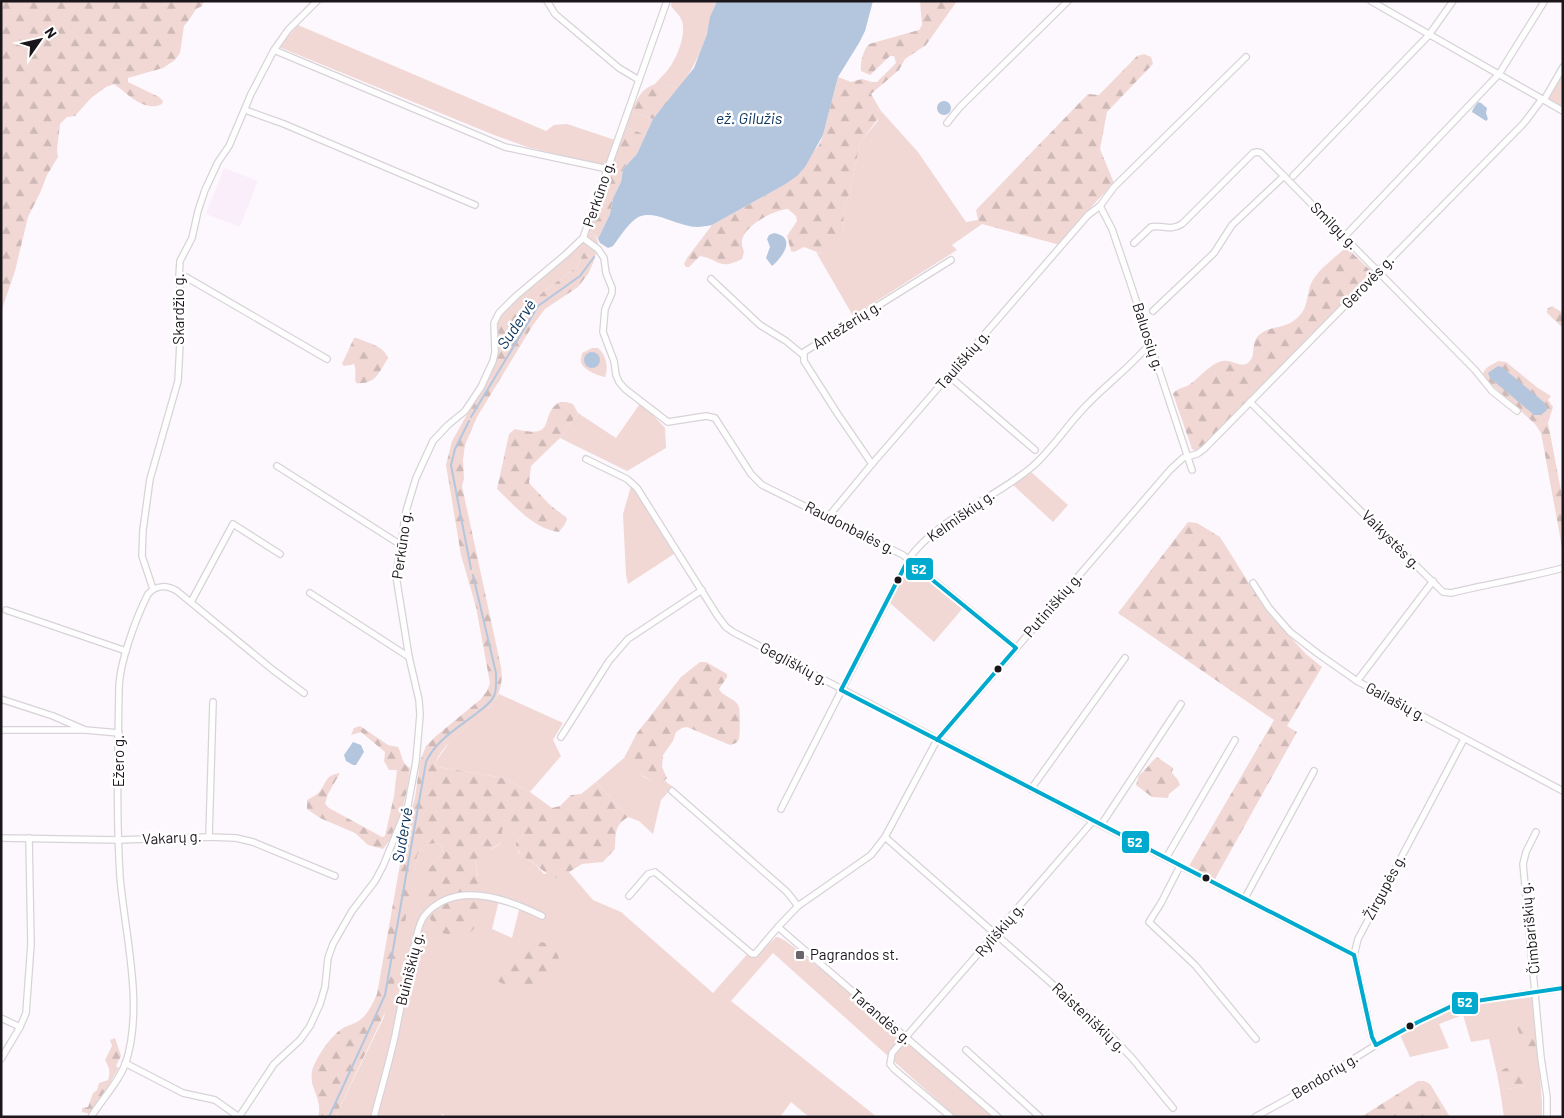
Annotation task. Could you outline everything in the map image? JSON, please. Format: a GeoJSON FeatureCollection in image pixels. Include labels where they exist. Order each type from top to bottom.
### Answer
{"type":"FeatureCollection","features":[{"type":"Feature","properties":{"kind":"street","name":"Skardžio g."},"geometry":{"type":"LineString","coordinates":[[153,589],[142,556],[143,530],[150,478],[178,381],[181,314],[180,261],[192,238],[200,203],[218,162],[229,146],[251,94],[274,50],[288,30],[317,1]]}},
{"type":"Feature","properties":{"kind":"street"},"geometry":{"type":"LineString","coordinates":[[547,1],[555,14],[619,68],[639,80]]}},
{"type":"Feature","properties":{"kind":"street","name":"Perkūno g."},"geometry":{"type":"LineString","coordinates":[[239,1117],[274,1064],[300,1040],[310,1026],[325,987],[328,958],[333,944],[352,911],[383,866],[408,805],[416,761],[420,714],[416,684],[409,657],[396,584],[406,511],[411,494],[436,437],[466,411],[481,387],[493,361],[495,352],[494,323],[499,314],[583,238],[667,1]]}},
{"type":"Feature","properties":{"kind":"street"},"geometry":{"type":"LineString","coordinates":[[947,123],[960,107],[1068,1]]}},
{"type":"Feature","properties":{"kind":"street"},"geometry":{"type":"LineString","coordinates":[[1293,176],[1429,35],[1453,1]]}},
{"type":"Feature","properties":{"kind":"street"},"geometry":{"type":"LineString","coordinates":[[1373,2],[1563,111]]}},
{"type":"Feature","properties":{"kind":"street"},"geometry":{"type":"LineString","coordinates":[[1345,236],[1499,74],[1544,2]]}},
{"type":"Feature","properties":{"kind":"street"},"geometry":{"type":"LineString","coordinates":[[274,50],[505,146],[608,169]]}},
{"type":"Feature","properties":{"kind":"street","name":"Tauliškių g."},"geometry":{"type":"LineString","coordinates":[[828,517],[1088,215],[1100,206],[1114,187],[1246,57]]}},
{"type":"Feature","properties":{"kind":"street","name":"Gerovės g."},"geometry":{"type":"LineString","coordinates":[[1187,457],[1204,449],[1524,123],[1543,99],[1563,68]]}},
{"type":"Feature","properties":{"kind":"street"},"geometry":{"type":"LineString","coordinates":[[245,110],[284,124],[475,205]]}},
{"type":"Feature","properties":{"kind":"street","name":"Smilgų g."},"geometry":{"type":"LineString","coordinates":[[1134,243],[1151,227],[1168,228],[1177,227],[1182,224],[1253,154],[1261,153],[1379,271],[1475,370],[1492,391],[1516,411]]}},
{"type":"Feature","properties":{"kind":"street"},"geometry":{"type":"LineString","coordinates":[[1153,310],[1214,253],[1232,225],[1284,176]]}},
{"type":"Feature","properties":{"kind":"street","name":"Baluosių g."},"geometry":{"type":"LineString","coordinates":[[1100,206],[1112,229],[1192,470]]}},
{"type":"Feature","properties":{"kind":"street","name":"Raudonbalės g."},"geometry":{"type":"LineString","coordinates":[[583,238],[602,254],[606,273],[612,288],[603,318],[603,332],[614,360],[619,382],[668,422],[706,416],[715,418],[755,479],[762,485],[899,553],[1016,648]]}},
{"type":"Feature","properties":{"kind":"street","name":"Antežerių g."},"geometry":{"type":"LineString","coordinates":[[872,464],[827,398],[804,361],[804,355],[807,350],[951,260]]}},
{"type":"Feature","properties":{"kind":"street"},"geometry":{"type":"LineString","coordinates":[[179,276],[186,277],[327,359]]}},
{"type":"Feature","properties":{"kind":"street"},"geometry":{"type":"LineString","coordinates":[[710,279],[760,325],[804,355]]}},
{"type":"Feature","properties":{"kind":"street","name":"Kelmiškių g."},"geometry":{"type":"LineString","coordinates":[[781,808],[908,560],[916,549],[926,539],[1033,466],[1084,408],[1151,345]]}},
{"type":"Feature","properties":{"kind":"street"},"geometry":{"type":"LineString","coordinates":[[949,376],[1035,450]]}},
{"type":"Feature","properties":{"kind":"street","name":"Vaikystės g."},"geometry":{"type":"LineString","coordinates":[[1250,402],[1443,592],[1451,593],[1510,579],[1536,576],[1563,568]]}},
{"type":"Feature","properties":{"kind":"street","name":"Putiniškių g."},"geometry":{"type":"LineString","coordinates":[[778,927],[798,906],[866,860],[885,837],[937,740],[1170,470],[1180,460],[1187,457]]}},
{"type":"Feature","properties":{"kind":"street","name":"Gegliškių g."},"geometry":{"type":"LineString","coordinates":[[586,459],[627,479],[637,488],[702,590],[726,626],[733,632],[1100,825],[1354,955]]}},
{"type":"Feature","properties":{"kind":"street"},"geometry":{"type":"LineString","coordinates":[[277,466],[401,545]]}},
{"type":"Feature","properties":{"kind":"street"},"geometry":{"type":"LineString","coordinates":[[191,602],[233,524],[280,554]]}},
{"type":"Feature","properties":{"kind":"street"},"geometry":{"type":"LineString","coordinates":[[1357,682],[1433,581]]}},
{"type":"Feature","properties":{"kind":"street","name":"Gailašių g."},"geometry":{"type":"LineString","coordinates":[[1253,583],[1269,608],[1290,632],[1357,682],[1563,791]]}},
{"type":"Feature","properties":{"kind":"street"},"geometry":{"type":"LineString","coordinates":[[153,589],[162,587],[173,588],[273,670],[304,692]]}},
{"type":"Feature","properties":{"kind":"street","name":"Ežero g."},"geometry":{"type":"LineString","coordinates":[[92,1117],[126,1063],[131,1032],[132,977],[118,840],[120,678],[126,651],[146,599],[153,589]]}},
{"type":"Feature","properties":{"kind":"street"},"geometry":{"type":"LineString","coordinates":[[561,737],[609,661],[628,638],[702,590]]}},
{"type":"Feature","properties":{"kind":"street"},"geometry":{"type":"LineString","coordinates":[[310,593],[409,657]]}},
{"type":"Feature","properties":{"kind":"street"},"geometry":{"type":"LineString","coordinates":[[6,610],[126,651]]}},
{"type":"Feature","properties":{"kind":"street"},"geometry":{"type":"LineString","coordinates":[[1031,789],[1125,658]]}},
{"type":"Feature","properties":{"kind":"street"},"geometry":{"type":"LineString","coordinates":[[1,699],[53,716],[85,730]]}},
{"type":"Feature","properties":{"kind":"street"},"geometry":{"type":"LineString","coordinates":[[208,836],[213,702]]}},
{"type":"Feature","properties":{"kind":"street"},"geometry":{"type":"LineString","coordinates":[[1100,825],[1181,704]]}},
{"type":"Feature","properties":{"kind":"street"},"geometry":{"type":"LineString","coordinates":[[1,730],[85,730],[119,733]]}},
{"type":"Feature","properties":{"kind":"street","name":"Žirgupės g."},"geometry":{"type":"LineString","coordinates":[[1354,955],[1358,939],[1366,922],[1464,739]]}},
{"type":"Feature","properties":{"kind":"street"},"geometry":{"type":"LineString","coordinates":[[1166,858],[1235,740]]}},
{"type":"Feature","properties":{"kind":"street"},"geometry":{"type":"LineString","coordinates":[[1245,898],[1314,771]]}},
{"type":"Feature","properties":{"kind":"street"},"geometry":{"type":"LineString","coordinates":[[672,791],[787,892],[798,906]]}},
{"type":"Feature","properties":{"kind":"street","name":"Ryliškių g."},"geometry":{"type":"LineString","coordinates":[[951,1117],[890,1064],[892,1053],[1093,821]]}},
{"type":"Feature","properties":{"kind":"street","name":"Čimbariškių g."},"geometry":{"type":"LineString","coordinates":[[1536,832],[1526,852],[1523,864],[1547,1097],[1547,1117]]}},
{"type":"Feature","properties":{"kind":"street","name":"Vakarų g."},"geometry":{"type":"LineString","coordinates":[[1,838],[118,840],[208,836],[236,838],[253,842],[335,876]]}},
{"type":"Feature","properties":{"kind":"street","name":"Raisteniškių g."},"geometry":{"type":"LineString","coordinates":[[885,837],[1108,1033],[1132,1058],[1173,1108]]}},
{"type":"Feature","properties":{"kind":"street"},"geometry":{"type":"LineString","coordinates":[[1,1059],[26,1013],[30,944],[29,838]]}},
{"type":"Feature","properties":{"kind":"street"},"geometry":{"type":"LineString","coordinates":[[1180,866],[1149,922],[1194,965],[1256,1039]]}},
{"type":"Feature","properties":{"kind":"street"},"geometry":{"type":"LineString","coordinates":[[629,896],[648,874],[656,872],[752,954],[755,954],[778,927]]}},
{"type":"Feature","properties":{"kind":"street","name":"Buiniškių g."},"geometry":{"type":"LineString","coordinates":[[374,1117],[394,1038],[412,952],[422,920],[426,914],[451,898],[477,896],[503,900],[542,916]]}},
{"type":"Feature","properties":{"kind":"street","name":"Tarandės g."},"geometry":{"type":"LineString","coordinates":[[778,927],[998,1117]]}},
{"type":"Feature","properties":{"kind":"street"},"geometry":{"type":"LineString","coordinates":[[1354,955],[1372,1037],[1376,1045]]}},
{"type":"Feature","properties":{"kind":"street","name":"Bendorių g."},"geometry":{"type":"LineString","coordinates":[[1255,1117],[1295,1095],[1376,1045],[1456,1004],[1563,988]]}},
{"type":"Feature","properties":{"kind":"street"},"geometry":{"type":"LineString","coordinates":[[1,1018],[20,1027]]}},
{"type":"Feature","properties":{"kind":"street"},"geometry":{"type":"LineString","coordinates":[[966,1050],[1040,1117]]}},
{"type":"Feature","properties":{"kind":"street"},"geometry":{"type":"LineString","coordinates":[[126,1063],[182,1093],[215,1100],[239,1117]]}},
{"type":"Feature","properties":{"kind":"shaded area"},"geometry":{"type":"Polygon","coordinates":[[[224,168],[258,181],[240,227],[206,214],[224,168]]]}},
{"type":"Feature","properties":{"kind":"green space"},"geometry":{"type":"Polygon","coordinates":[[[1,1],[204,1],[202,6],[196,9],[184,26],[180,53],[175,60],[163,68],[128,78],[128,82],[159,97],[163,101],[162,104],[149,106],[142,104],[114,84],[106,87],[91,98],[75,116],[67,117],[60,124],[58,157],[47,175],[28,217],[15,271],[1,312],[1,1]]]}},
{"type":"Feature","properties":{"kind":"green space"},"geometry":{"type":"Polygon","coordinates":[[[672,1],[717,1],[701,50],[679,89],[667,84],[655,84],[671,65],[682,40],[682,22],[671,5],[672,1]]]}},
{"type":"Feature","properties":{"kind":"green space"},"geometry":{"type":"Polygon","coordinates":[[[920,1],[957,1],[926,45],[905,59],[899,70],[871,94],[881,111],[880,116],[862,140],[859,148],[850,192],[844,207],[843,234],[835,248],[822,254],[804,247],[794,252],[791,251],[787,236],[797,221],[796,216],[788,209],[768,215],[748,229],[742,240],[744,252],[742,259],[723,264],[700,256],[689,267],[686,267],[684,264],[687,258],[712,225],[784,185],[819,145],[838,77],[851,82],[862,79],[877,82],[896,63],[894,56],[890,56],[870,75],[861,71],[862,57],[869,44],[919,30],[922,25],[920,1]]]}},
{"type":"Feature","properties":{"kind":"green space"},"geometry":{"type":"Polygon","coordinates":[[[298,25],[546,131],[554,125],[567,124],[621,142],[612,168],[527,147],[279,47],[298,25]]]}},
{"type":"Feature","properties":{"kind":"green space"},"geometry":{"type":"Polygon","coordinates":[[[1144,54],[1151,57],[1153,64],[1107,112],[1100,149],[1114,183],[1060,245],[982,224],[978,220],[976,210],[1088,94],[1099,95],[1137,56],[1144,54]]]}},
{"type":"Feature","properties":{"kind":"green space"},"geometry":{"type":"Polygon","coordinates":[[[1563,70],[1563,108],[1551,101],[1548,96],[1563,70]]]}},
{"type":"Feature","properties":{"kind":"green space"},"geometry":{"type":"Polygon","coordinates":[[[655,84],[667,84],[679,89],[653,119],[631,111],[643,91],[655,84]]]}},
{"type":"Feature","properties":{"kind":"green space"},"geometry":{"type":"Polygon","coordinates":[[[631,111],[653,119],[646,135],[626,127],[631,111]]]}},
{"type":"Feature","properties":{"kind":"green space"},"geometry":{"type":"Polygon","coordinates":[[[881,111],[918,152],[966,222],[978,220],[982,224],[952,245],[957,250],[853,316],[816,252],[822,254],[843,234],[844,207],[850,192],[859,148],[862,140],[877,122],[881,111]]]}},
{"type":"Feature","properties":{"kind":"green space"},"geometry":{"type":"Polygon","coordinates":[[[626,127],[646,135],[637,154],[623,169],[621,182],[613,198],[610,214],[598,239],[589,230],[626,127]]]}},
{"type":"Feature","properties":{"kind":"green space"},"geometry":{"type":"Polygon","coordinates":[[[589,230],[598,241],[594,261],[584,252],[577,267],[543,292],[531,304],[526,307],[506,309],[577,247],[587,237],[589,230]]]}},
{"type":"Feature","properties":{"kind":"green space"},"geometry":{"type":"Polygon","coordinates":[[[1348,249],[1370,270],[1369,275],[1201,449],[1195,451],[1192,449],[1173,394],[1178,389],[1189,385],[1210,367],[1219,362],[1226,361],[1243,365],[1249,362],[1257,337],[1267,330],[1289,324],[1300,315],[1304,309],[1312,281],[1324,266],[1343,250],[1348,249]]]}},
{"type":"Feature","properties":{"kind":"green space"},"geometry":{"type":"Polygon","coordinates":[[[584,252],[594,261],[588,274],[578,287],[545,309],[533,325],[477,417],[465,445],[462,486],[501,667],[502,681],[494,702],[479,718],[448,743],[435,763],[438,767],[504,778],[530,792],[552,808],[560,806],[571,795],[581,794],[596,782],[628,817],[618,827],[615,849],[603,862],[582,864],[569,872],[568,877],[563,878],[550,876],[518,851],[516,843],[523,834],[521,826],[513,824],[502,830],[502,842],[475,860],[482,903],[478,923],[472,931],[462,936],[453,937],[438,931],[420,903],[426,872],[442,854],[443,848],[439,844],[428,844],[423,847],[417,856],[391,1000],[335,1117],[318,1117],[319,1103],[312,1079],[314,1065],[334,1035],[363,1018],[377,994],[405,836],[415,797],[420,761],[426,746],[481,699],[490,683],[476,607],[461,555],[446,465],[452,441],[494,367],[498,356],[499,341],[497,322],[502,314],[506,309],[526,307],[531,304],[543,292],[577,267],[584,252]]]}},
{"type":"Feature","properties":{"kind":"green space"},"geometry":{"type":"Polygon","coordinates":[[[1552,306],[1563,313],[1563,328],[1547,313],[1547,309],[1552,306]]]}},
{"type":"Feature","properties":{"kind":"green space"},"geometry":{"type":"Polygon","coordinates":[[[354,338],[371,343],[383,351],[388,358],[379,373],[373,380],[368,382],[356,383],[354,364],[344,366],[342,364],[354,338]]]}},
{"type":"Feature","properties":{"kind":"green space"},"geometry":{"type":"Polygon","coordinates":[[[592,348],[598,348],[605,358],[607,369],[605,377],[591,372],[582,365],[582,353],[592,348]]]}},
{"type":"Feature","properties":{"kind":"green space"},"geometry":{"type":"Polygon","coordinates":[[[1498,361],[1506,362],[1551,396],[1548,400],[1553,407],[1548,423],[1563,501],[1563,562],[1562,547],[1541,433],[1535,424],[1483,377],[1484,371],[1498,361]]]}},
{"type":"Feature","properties":{"kind":"green space"},"geometry":{"type":"Polygon","coordinates":[[[560,402],[573,404],[578,413],[560,438],[531,466],[529,483],[550,505],[567,518],[559,532],[533,522],[497,489],[509,434],[515,429],[529,432],[543,429],[553,407],[560,402]]]}},
{"type":"Feature","properties":{"kind":"green space"},"geometry":{"type":"Polygon","coordinates":[[[641,402],[665,428],[666,448],[627,471],[560,438],[578,413],[616,438],[641,402]]]}},
{"type":"Feature","properties":{"kind":"green space"},"geometry":{"type":"Polygon","coordinates":[[[1030,471],[1068,505],[1053,522],[1012,484],[1030,471]]]}},
{"type":"Feature","properties":{"kind":"green space"},"geometry":{"type":"Polygon","coordinates":[[[631,486],[641,499],[674,554],[628,584],[623,514],[631,486]]]}},
{"type":"Feature","properties":{"kind":"green space"},"geometry":{"type":"Polygon","coordinates":[[[1188,522],[1197,523],[1220,537],[1267,612],[1306,654],[1322,667],[1287,726],[1297,732],[1215,879],[1189,866],[1274,720],[1118,613],[1188,522]]]}},
{"type":"Feature","properties":{"kind":"green space"},"geometry":{"type":"Polygon","coordinates":[[[910,566],[963,608],[934,642],[889,602],[910,566]]]}},
{"type":"Feature","properties":{"kind":"green space"},"geometry":{"type":"Polygon","coordinates":[[[700,662],[706,662],[727,674],[719,689],[739,707],[739,739],[730,745],[687,727],[682,728],[676,732],[673,741],[663,755],[662,767],[667,778],[661,784],[656,784],[634,770],[624,758],[637,733],[681,677],[700,662]]]}},
{"type":"Feature","properties":{"kind":"green space"},"geometry":{"type":"Polygon","coordinates":[[[499,694],[563,723],[553,740],[561,756],[530,792],[504,778],[438,767],[435,763],[450,741],[489,708],[499,694]]]}},
{"type":"Feature","properties":{"kind":"green space"},"geometry":{"type":"Polygon","coordinates":[[[360,726],[388,745],[398,747],[404,762],[410,768],[405,799],[398,822],[389,842],[383,849],[368,845],[355,833],[320,818],[307,809],[307,800],[319,792],[329,777],[340,773],[328,794],[325,804],[382,837],[385,836],[394,796],[397,770],[389,770],[384,761],[385,752],[361,732],[351,735],[354,728],[360,726]]]}},
{"type":"Feature","properties":{"kind":"green space"},"geometry":{"type":"Polygon","coordinates":[[[1157,757],[1173,768],[1172,773],[1180,785],[1169,794],[1168,798],[1152,797],[1136,785],[1139,775],[1157,757]]]}},
{"type":"Feature","properties":{"kind":"green space"},"geometry":{"type":"Polygon","coordinates":[[[624,758],[649,780],[660,783],[665,781],[673,787],[661,800],[653,834],[639,821],[628,817],[596,782],[624,758]]]}},
{"type":"Feature","properties":{"kind":"green space"},"geometry":{"type":"Polygon","coordinates":[[[514,823],[520,825],[523,829],[523,834],[516,843],[518,852],[537,866],[544,874],[569,872],[593,900],[621,912],[713,993],[750,951],[758,955],[776,937],[780,938],[820,968],[981,1105],[991,1117],[956,1117],[773,953],[731,1001],[877,1117],[809,1117],[791,1102],[780,1117],[448,1117],[442,1114],[440,1117],[335,1117],[384,1017],[417,856],[423,847],[439,844],[443,848],[442,854],[426,873],[478,876],[475,860],[502,842],[502,829],[514,823]],[[500,896],[492,929],[512,938],[521,902],[500,896]]]}},
{"type":"Feature","properties":{"kind":"green space"},"geometry":{"type":"Polygon","coordinates":[[[542,942],[554,949],[560,963],[536,986],[527,990],[518,989],[500,982],[492,976],[495,968],[509,962],[529,946],[542,942]]]}},
{"type":"Feature","properties":{"kind":"green space"},"geometry":{"type":"Polygon","coordinates":[[[1534,997],[1542,1117],[1504,1117],[1500,1090],[1525,1086],[1505,1068],[1497,1074],[1489,1039],[1471,1042],[1463,1015],[1439,1024],[1449,1048],[1410,1057],[1400,1035],[1432,1018],[1465,1005],[1534,997]]]}},
{"type":"Feature","properties":{"kind":"green space"},"geometry":{"type":"Polygon","coordinates":[[[1518,1021],[1525,1023],[1534,1038],[1538,1056],[1534,1061],[1529,1059],[1516,1025],[1518,1021]]]}},
{"type":"Feature","properties":{"kind":"green space"},"geometry":{"type":"Polygon","coordinates":[[[115,1038],[121,1056],[116,1066],[119,1068],[91,1114],[82,1112],[82,1108],[88,1107],[99,1083],[108,1080],[109,1070],[105,1060],[112,1046],[110,1040],[115,1038]]]}},
{"type":"Feature","properties":{"kind":"green space"},"geometry":{"type":"Polygon","coordinates":[[[1505,1068],[1513,1069],[1518,1073],[1523,1078],[1526,1086],[1500,1090],[1497,1074],[1505,1068]]]}},
{"type":"Feature","properties":{"kind":"green space"},"geometry":{"type":"Polygon","coordinates":[[[1418,1081],[1430,1084],[1450,1117],[1361,1117],[1418,1081]]]}},
{"type":"Feature","properties":{"kind":"water","name":"ež. Gilužis"},"geometry":{"type":"Polygon","coordinates":[[[717,1],[873,1],[865,31],[838,77],[823,135],[805,167],[797,176],[712,225],[692,227],[652,215],[639,217],[627,227],[613,246],[608,248],[600,243],[598,239],[610,214],[613,198],[621,182],[623,169],[637,154],[653,119],[694,68],[717,1]]]}},
{"type":"Feature","properties":{"kind":"water"},"geometry":{"type":"Polygon","coordinates":[[[941,101],[947,101],[951,108],[947,115],[941,115],[937,111],[937,105],[941,101]]]}},
{"type":"Feature","properties":{"kind":"water"},"geometry":{"type":"Polygon","coordinates":[[[1478,102],[1487,108],[1488,119],[1486,121],[1472,112],[1478,102]]]}},
{"type":"Feature","properties":{"kind":"water"},"geometry":{"type":"Polygon","coordinates":[[[774,233],[781,235],[785,239],[786,248],[772,266],[766,258],[770,247],[767,239],[769,235],[774,233]]]}},
{"type":"Feature","properties":{"kind":"water"},"geometry":{"type":"Polygon","coordinates":[[[592,352],[598,354],[600,360],[598,366],[592,368],[586,366],[584,360],[586,354],[592,352]]]}},
{"type":"Feature","properties":{"kind":"water"},"geometry":{"type":"Polygon","coordinates":[[[1498,366],[1502,367],[1546,404],[1547,410],[1541,415],[1534,415],[1490,378],[1488,373],[1498,366]]]}},
{"type":"Feature","properties":{"kind":"water"},"geometry":{"type":"Polygon","coordinates":[[[353,742],[361,745],[364,752],[356,765],[346,761],[344,755],[353,742]]]}},
{"type":"Feature","properties":{"kind":"waterway","name":"Sudervė"},"geometry":{"type":"LineString","coordinates":[[471,417],[538,306],[580,276],[594,257]]}},
{"type":"Feature","properties":{"kind":"waterway","name":"Sudervė"},"geometry":{"type":"LineString","coordinates":[[469,421],[455,449],[451,465],[471,569]]}},
{"type":"Feature","properties":{"kind":"waterway","name":"Sudervė"},"geometry":{"type":"LineString","coordinates":[[329,1117],[385,995],[426,762],[436,747],[487,705],[493,699],[495,693],[496,673],[473,575]]}},
{"type":"Feature","properties":{"kind":"transit line","name":"52"},"geometry":{"type":"LineString","coordinates":[[937,740],[1016,648],[908,560],[841,690],[1354,955]]}},
{"type":"Feature","properties":{"kind":"transit line","name":"52"},"geometry":{"type":"LineString","coordinates":[[1354,955],[1372,1037],[1376,1045]]}},
{"type":"Feature","properties":{"kind":"transit line","name":"52"},"geometry":{"type":"LineString","coordinates":[[1376,1045],[1456,1004],[1563,988]]}},
{"type":"Feature","properties":{"kind":"place","name":"Pagrandos st."},"geometry":{"type":"Point","coordinates":[800,955]}}]}
